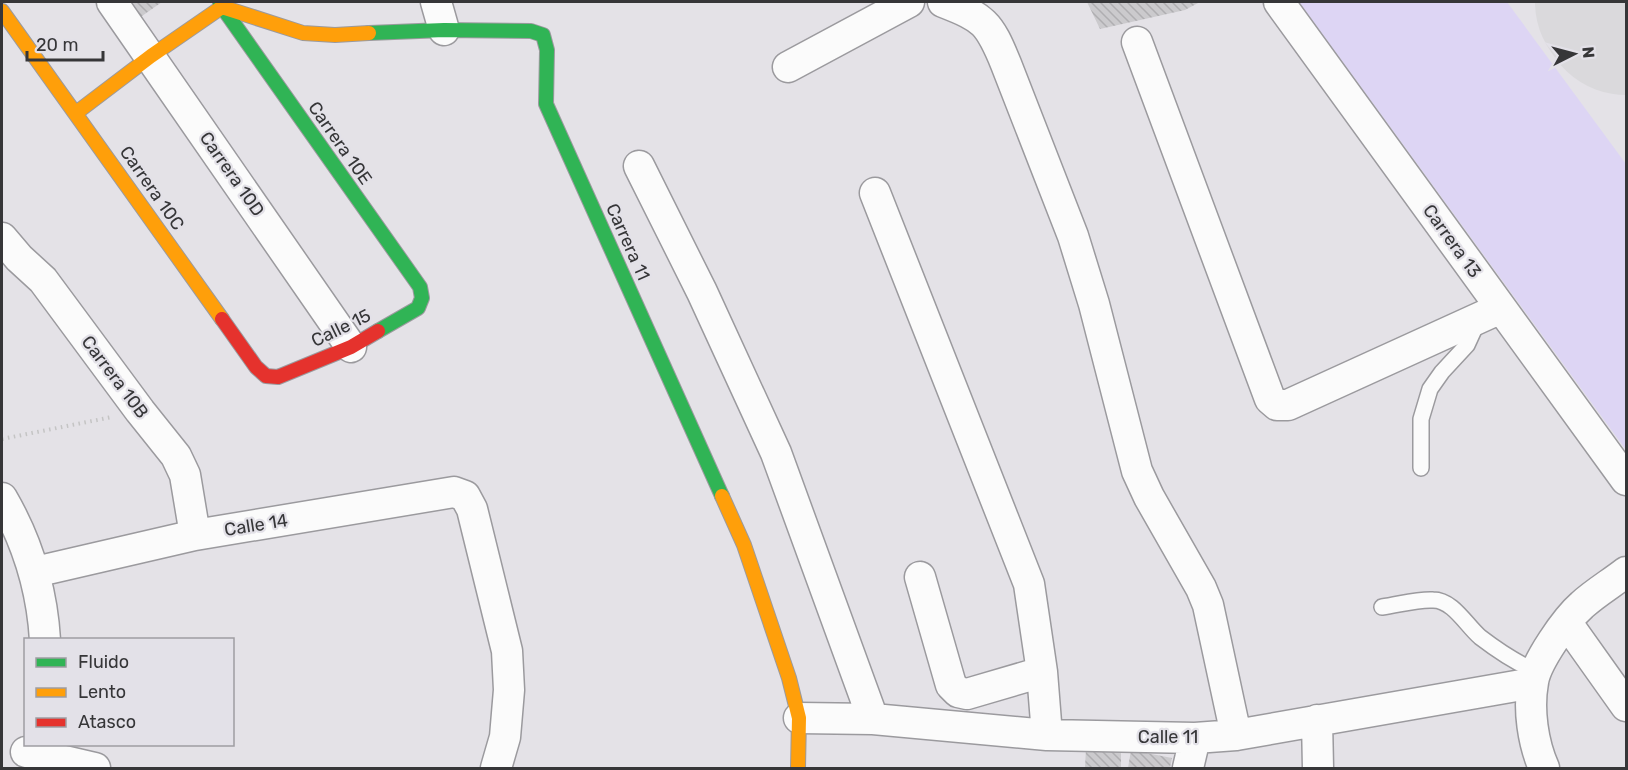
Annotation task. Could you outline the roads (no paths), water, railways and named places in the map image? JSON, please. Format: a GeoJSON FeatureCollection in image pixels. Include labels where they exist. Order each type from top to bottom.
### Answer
{"type":"FeatureCollection","features":[{"type":"Feature","properties":{"kind":"street","name":"Carrera 10D"},"geometry":{"type":"LineString","coordinates":[[112,2],[351,347]]}},
{"type":"Feature","properties":{"kind":"street"},"geometry":{"type":"LineString","coordinates":[[436,2],[444,30]]}},
{"type":"Feature","properties":{"kind":"street"},"geometry":{"type":"LineString","coordinates":[[788,67],[909,2]]}},
{"type":"Feature","properties":{"kind":"street"},"geometry":{"type":"LineString","coordinates":[[943,2],[981,19],[995,38],[1006,64],[1073,236],[1094,304],[1137,471],[1208,605],[1236,735]]}},
{"type":"Feature","properties":{"kind":"street","name":"Carrera 13"},"geometry":{"type":"LineString","coordinates":[[1278,2],[1490,313],[1626,480]]}},
{"type":"Feature","properties":{"kind":"street"},"geometry":{"type":"LineString","coordinates":[[76,113],[220,4]]}},
{"type":"Feature","properties":{"kind":"street","name":"Carrera 11"},"geometry":{"type":"LineString","coordinates":[[220,4],[303,33],[335,35],[444,30],[531,31],[541,33],[545,38],[548,46],[543,93],[546,104],[744,545],[789,678],[800,718],[798,768]]}},
{"type":"Feature","properties":{"kind":"street","name":"Carrera 10E"},"geometry":{"type":"LineString","coordinates":[[220,4],[420,287],[422,298],[418,308]]}},
{"type":"Feature","properties":{"kind":"street","name":"Carrera 10C"},"geometry":{"type":"LineString","coordinates":[[2,11],[256,368],[266,376],[278,377]]}},
{"type":"Feature","properties":{"kind":"street"},"geometry":{"type":"LineString","coordinates":[[1137,42],[1270,399],[1277,405],[1288,405],[1490,313]]}},
{"type":"Feature","properties":{"kind":"street"},"geometry":{"type":"LineString","coordinates":[[639,166],[702,292],[776,453],[873,719]]}},
{"type":"Feature","properties":{"kind":"street"},"geometry":{"type":"LineString","coordinates":[[875,193],[1029,584],[1042,672],[1047,735]]}},
{"type":"Feature","properties":{"kind":"street","name":"Carrera 10B"},"geometry":{"type":"LineString","coordinates":[[2,238],[19,258],[43,280],[176,456],[185,475],[195,535]]}},
{"type":"Feature","properties":{"kind":"street","name":"Calle 15"},"geometry":{"type":"LineString","coordinates":[[278,377],[351,347],[418,308]]}},
{"type":"Feature","properties":{"kind":"street","name":"Calle 14"},"geometry":{"type":"LineString","coordinates":[[34,572],[195,535],[454,492],[465,496],[472,509],[507,651],[509,690],[505,737],[495,768]]}},
{"type":"Feature","properties":{"kind":"street"},"geometry":{"type":"LineString","coordinates":[[2,498],[34,572],[43,612],[45,638]]}},
{"type":"Feature","properties":{"kind":"street"},"geometry":{"type":"LineString","coordinates":[[1544,768],[1532,725],[1534,677],[1557,636],[1581,606],[1626,572]]}},
{"type":"Feature","properties":{"kind":"street"},"geometry":{"type":"LineString","coordinates":[[920,577],[951,685],[958,693],[967,694],[1042,672]]}},
{"type":"Feature","properties":{"kind":"street"},"geometry":{"type":"LineString","coordinates":[[1568,622],[1626,706]]}},
{"type":"Feature","properties":{"kind":"street","name":"Calle 11"},"geometry":{"type":"LineString","coordinates":[[800,718],[873,719],[1047,735],[1195,738],[1236,735],[1534,677]]}},
{"type":"Feature","properties":{"kind":"street"},"geometry":{"type":"LineString","coordinates":[[1317,720],[1318,768]]}},
{"type":"Feature","properties":{"kind":"street"},"geometry":{"type":"LineString","coordinates":[[1188,768],[1195,738]]}},
{"type":"Feature","properties":{"kind":"street"},"geometry":{"type":"LineString","coordinates":[[25,755],[95,768]]}},
{"type":"Feature","properties":{"kind":"lane"},"geometry":{"type":"LineString","coordinates":[[1421,468],[1421,419],[1430,389],[1490,313]]}},
{"type":"Feature","properties":{"kind":"lane"},"geometry":{"type":"LineString","coordinates":[[1382,607],[1433,600],[1442,601],[1449,605],[1480,637],[1534,677]]}}]}
